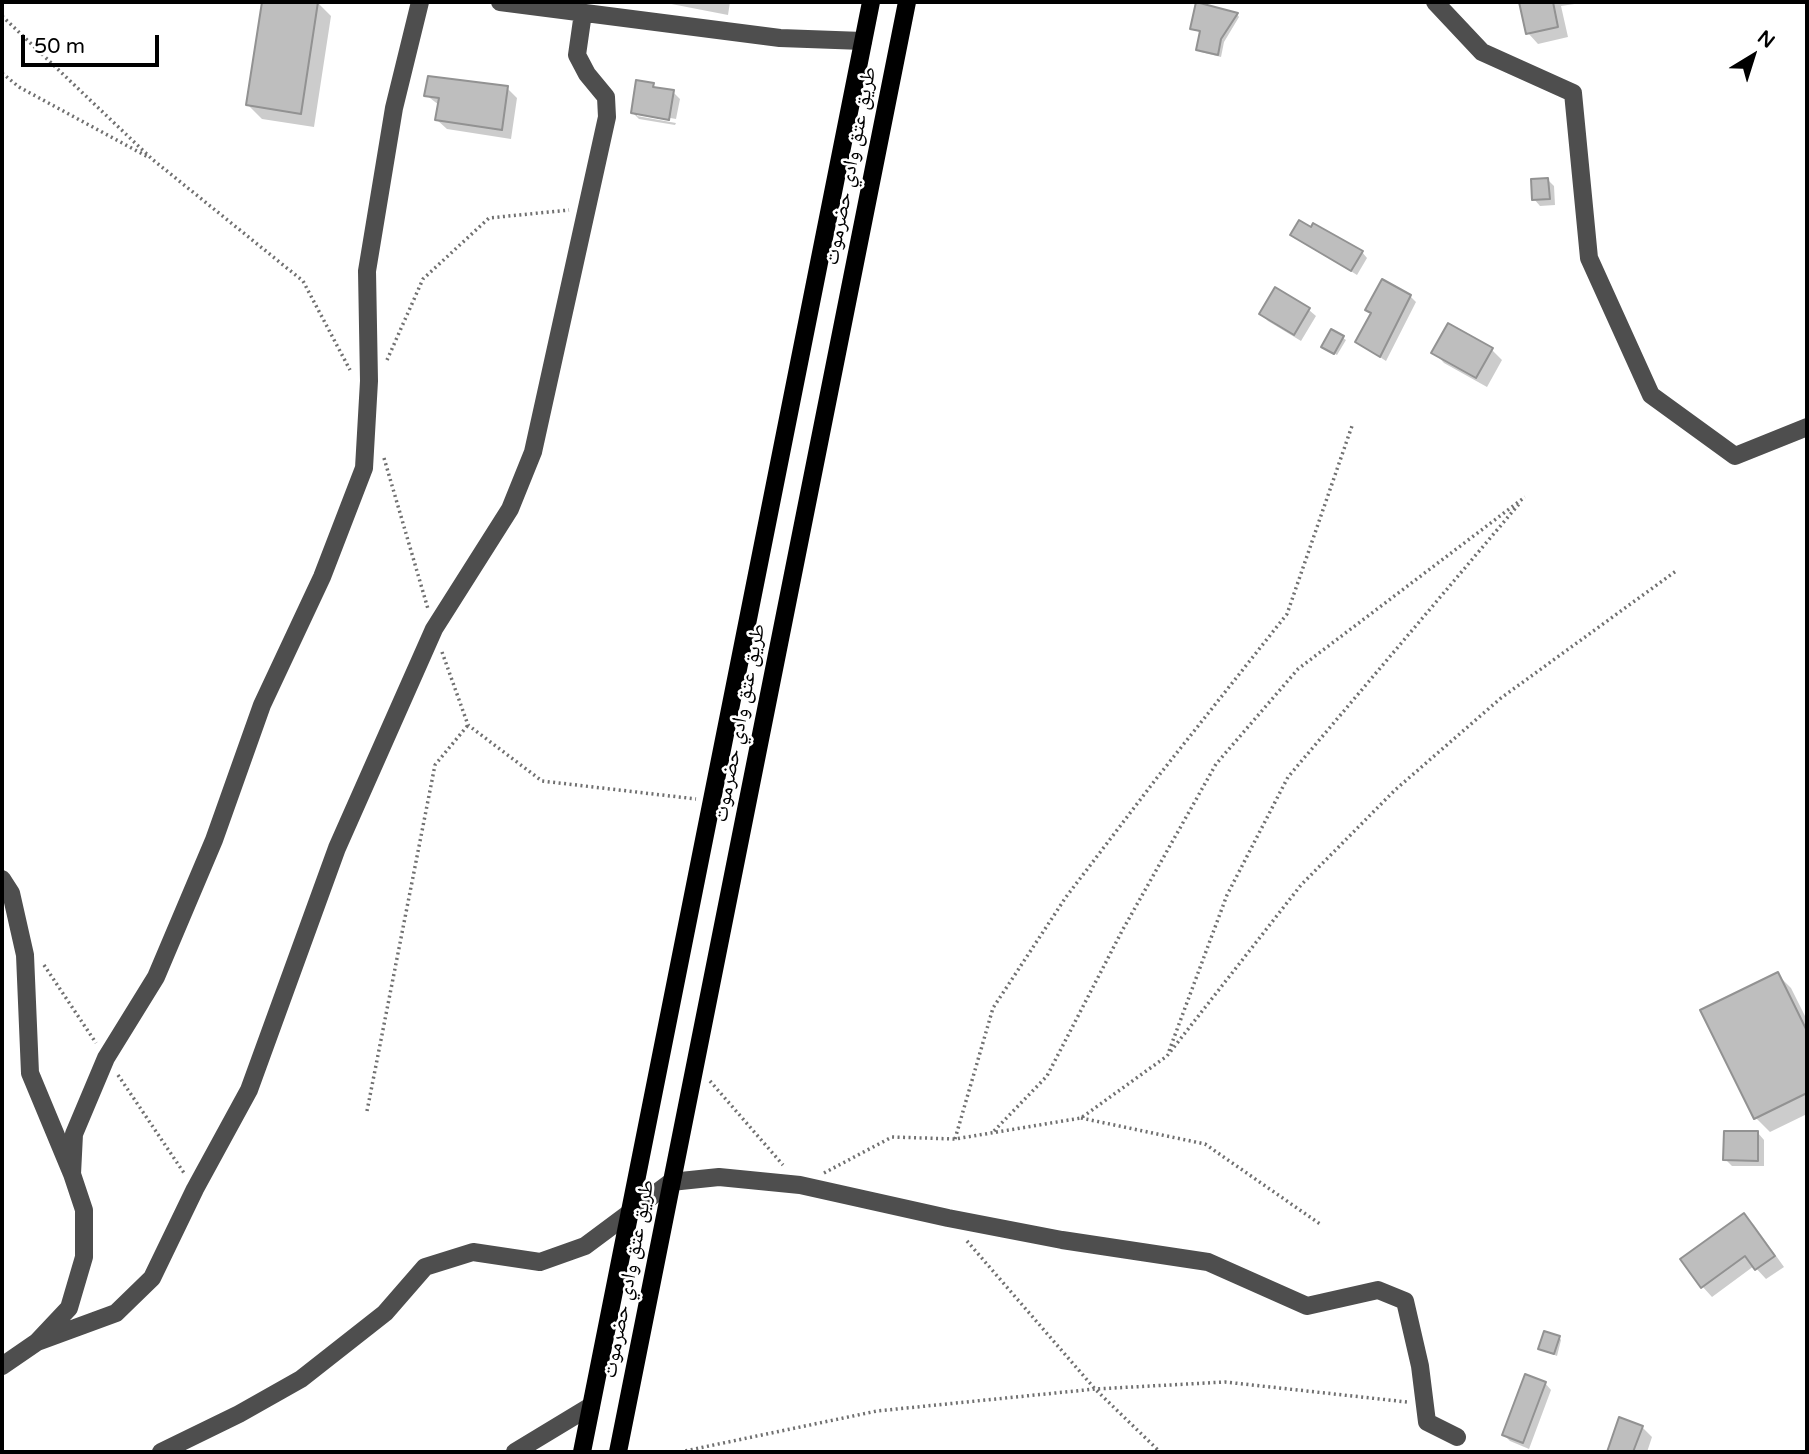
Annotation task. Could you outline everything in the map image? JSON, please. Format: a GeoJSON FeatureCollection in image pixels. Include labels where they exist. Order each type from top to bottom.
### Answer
{"type":"FeatureCollection","features":[{"type":"Feature","properties":{"kind":"main road","name":"طريق عتق وادي حضرموت"},"geometry":{"type":"LineString","coordinates":[[582,1452],[871,2]]}},
{"type":"Feature","properties":{"kind":"main road","name":"طريق عتق وادي حضرموت"},"geometry":{"type":"LineString","coordinates":[[618,1452],[906,2]]}},
{"type":"Feature","properties":{"kind":"street"},"geometry":{"type":"LineString","coordinates":[[72,1174],[74,1133],[106,1058],[156,977],[214,840],[262,705],[322,577],[364,468],[369,381],[367,271],[394,108],[420,2]]}},
{"type":"Feature","properties":{"kind":"street"},"geometry":{"type":"LineString","coordinates":[[500,2],[583,13],[626,10],[780,38],[863,41]]}},
{"type":"Feature","properties":{"kind":"street"},"geometry":{"type":"LineString","coordinates":[[1435,2],[1482,52],[1573,93],[1589,258],[1651,395],[1735,456],[1807,427]]}},
{"type":"Feature","properties":{"kind":"street"},"geometry":{"type":"LineString","coordinates":[[37,1342],[116,1313],[152,1278],[195,1189],[249,1090],[337,848],[429,640],[510,509],[533,452],[607,117],[606,97],[587,74],[577,55],[583,13]]}},
{"type":"Feature","properties":{"kind":"street"},"geometry":{"type":"LineString","coordinates":[[2,879],[11,893],[25,955],[30,1073],[84,1210],[84,1257],[69,1308],[37,1342],[2,1366]]}},
{"type":"Feature","properties":{"kind":"street"},"geometry":{"type":"LineString","coordinates":[[161,1452],[239,1414],[301,1379],[385,1313],[425,1267],[473,1252],[540,1262],[585,1245],[671,1182],[719,1177],[800,1185],[1062,1240],[1208,1262],[1307,1306],[1378,1290],[1405,1301],[1420,1366],[1427,1422],[1457,1437]]}},
{"type":"Feature","properties":{"kind":"street"},"geometry":{"type":"LineString","coordinates":[[515,1452],[591,1406]]}},
{"type":"Feature","properties":{"kind":"path"},"geometry":{"type":"LineString","coordinates":[[2,73],[19,87],[152,159]]}},
{"type":"Feature","properties":{"kind":"path"},"geometry":{"type":"LineString","coordinates":[[384,366],[423,279],[489,218],[588,208]]}},
{"type":"Feature","properties":{"kind":"path"},"geometry":{"type":"LineString","coordinates":[[955,1139],[993,1009],[1066,897],[1287,614],[1353,423]]}},
{"type":"Feature","properties":{"kind":"path"},"geometry":{"type":"LineString","coordinates":[[993,1133],[1047,1076],[1122,931],[1216,764],[1298,668],[1525,497],[1289,777],[1227,895],[1167,1056]]}},
{"type":"Feature","properties":{"kind":"path"},"geometry":{"type":"LineString","coordinates":[[1081,1118],[1167,1056],[1301,885],[1395,790],[1501,698],[1676,570]]}},
{"type":"Feature","properties":{"kind":"path"},"geometry":{"type":"LineString","coordinates":[[367,1111],[435,765],[468,725]]}},
{"type":"Feature","properties":{"kind":"path"},"geometry":{"type":"LineString","coordinates":[[694,1064],[800,1185],[892,1137],[955,1139],[1081,1118],[1205,1144],[1320,1224]]}},
{"type":"Feature","properties":{"kind":"path"},"geometry":{"type":"LineString","coordinates":[[948,1218],[1095,1389],[1160,1452]]}},
{"type":"Feature","properties":{"kind":"path"},"geometry":{"type":"LineString","coordinates":[[680,1452],[877,1411],[1095,1389],[1225,1382],[1424,1404]]}},
{"type":"Feature","properties":{"kind":"building"},"geometry":{"type":"Polygon","coordinates":[[[262,2],[318,2],[301,114],[246,105],[262,2]]]}},
{"type":"Feature","properties":{"kind":"building"},"geometry":{"type":"Polygon","coordinates":[[[1196,2],[1238,13],[1221,39],[1218,55],[1196,50],[1200,31],[1190,29],[1196,2]]]}},
{"type":"Feature","properties":{"kind":"building"},"geometry":{"type":"Polygon","coordinates":[[[1519,2],[1553,2],[1558,27],[1526,34],[1519,2]]]}},
{"type":"Feature","properties":{"kind":"building"},"geometry":{"type":"Polygon","coordinates":[[[428,76],[508,86],[502,130],[435,120],[439,98],[424,96],[428,76]]]}},
{"type":"Feature","properties":{"kind":"building"},"geometry":{"type":"Polygon","coordinates":[[[636,80],[654,83],[653,87],[674,90],[669,120],[631,113],[636,80]]]}},
{"type":"Feature","properties":{"kind":"building"},"geometry":{"type":"Polygon","coordinates":[[[1548,178],[1550,199],[1532,200],[1531,179],[1548,178]]]}},
{"type":"Feature","properties":{"kind":"building"},"geometry":{"type":"Polygon","coordinates":[[[1299,220],[1311,227],[1313,223],[1363,251],[1351,271],[1290,235],[1299,220]]]}},
{"type":"Feature","properties":{"kind":"building"},"geometry":{"type":"Polygon","coordinates":[[[1382,279],[1411,295],[1380,357],[1355,342],[1371,313],[1365,310],[1382,279]]]}},
{"type":"Feature","properties":{"kind":"building"},"geometry":{"type":"Polygon","coordinates":[[[1275,287],[1310,308],[1294,335],[1259,314],[1275,287]]]}},
{"type":"Feature","properties":{"kind":"building"},"geometry":{"type":"Polygon","coordinates":[[[1448,323],[1493,348],[1476,378],[1431,353],[1448,323]]]}},
{"type":"Feature","properties":{"kind":"building"},"geometry":{"type":"Polygon","coordinates":[[[1331,329],[1344,336],[1334,354],[1321,347],[1331,329]]]}},
{"type":"Feature","properties":{"kind":"building"},"geometry":{"type":"Polygon","coordinates":[[[1778,972],[1807,1031],[1807,1093],[1754,1119],[1700,1010],[1778,972]]]}},
{"type":"Feature","properties":{"kind":"building"},"geometry":{"type":"Polygon","coordinates":[[[1724,1131],[1758,1131],[1758,1161],[1723,1160],[1724,1131]]]}},
{"type":"Feature","properties":{"kind":"building"},"geometry":{"type":"Polygon","coordinates":[[[1744,1213],[1775,1256],[1755,1270],[1745,1256],[1701,1288],[1680,1259],[1744,1213]]]}},
{"type":"Feature","properties":{"kind":"building"},"geometry":{"type":"Polygon","coordinates":[[[1544,1331],[1560,1336],[1554,1354],[1538,1349],[1544,1331]]]}},
{"type":"Feature","properties":{"kind":"building"},"geometry":{"type":"Polygon","coordinates":[[[1525,1374],[1546,1382],[1523,1443],[1502,1435],[1525,1374]]]}},
{"type":"Feature","properties":{"kind":"building"},"geometry":{"type":"Polygon","coordinates":[[[1619,1417],[1643,1426],[1633,1452],[1607,1452],[1619,1417]]]}}]}
